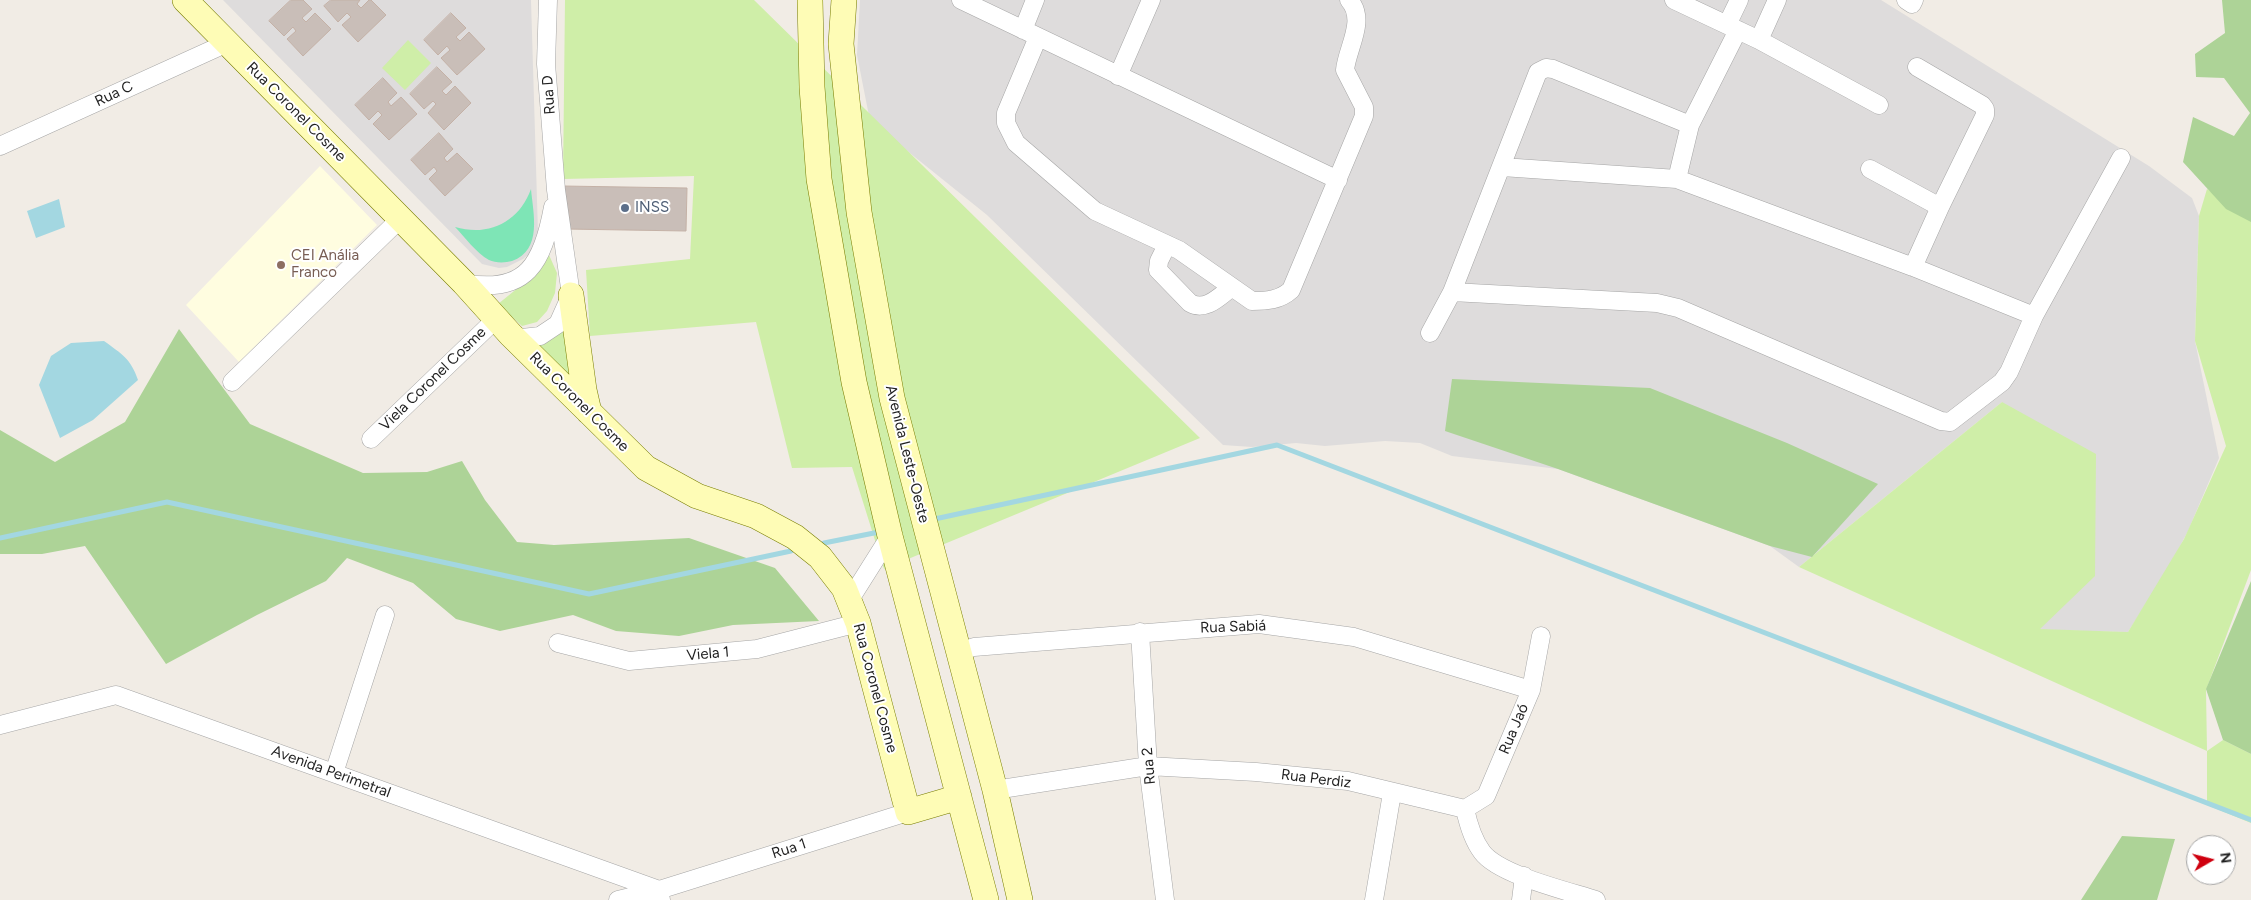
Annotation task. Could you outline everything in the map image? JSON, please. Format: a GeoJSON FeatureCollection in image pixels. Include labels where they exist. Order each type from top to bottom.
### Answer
{"type":"FeatureCollection","features":[{"type":"Feature","properties":{"kind":"main road","name":"Rua Coronel Cosme"},"geometry":{"type":"LineString","coordinates":[[185,0],[464,283],[503,327],[646,468],[697,496],[756,516],[795,537],[820,557],[844,588],[854,612],[908,812]]}},
{"type":"Feature","properties":{"kind":"main road"},"geometry":{"type":"LineString","coordinates":[[810,0],[812,87],[819,179],[841,314],[858,400],[890,536],[984,891],[1014,873]]}},
{"type":"Feature","properties":{"kind":"main road","name":"Avenida Leste-Oeste"},"geometry":{"type":"LineString","coordinates":[[844,0],[841,44],[859,212],[892,398],[995,790],[1020,900]]}},
{"type":"Feature","properties":{"kind":"main road"},"geometry":{"type":"LineString","coordinates":[[834,272],[845,283],[854,284],[862,282],[869,270]]}},
{"type":"Feature","properties":{"kind":"main road"},"geometry":{"type":"LineString","coordinates":[[570,294],[589,412]]}},
{"type":"Feature","properties":{"kind":"main road"},"geometry":{"type":"LineString","coordinates":[[841,314],[862,307],[875,309]]}},
{"type":"Feature","properties":{"kind":"main road","name":"Rua 1"},"geometry":{"type":"LineString","coordinates":[[908,812],[959,797]]}},
{"type":"Feature","properties":{"kind":"street","name":"Rua D"},"geometry":{"type":"LineString","coordinates":[[503,327],[522,338],[540,336],[558,324],[570,294],[556,190],[546,64],[548,0]]}},
{"type":"Feature","properties":{"kind":"street"},"geometry":{"type":"LineString","coordinates":[[961,0],[1338,180]]}},
{"type":"Feature","properties":{"kind":"street"},"geometry":{"type":"LineString","coordinates":[[1035,0],[1030,33],[1006,112],[1006,123],[1016,143],[1095,211],[1179,250],[1252,301],[1274,300],[1284,296],[1291,290],[1338,180],[1364,112],[1344,70],[1357,22],[1354,6],[1349,0]]}},
{"type":"Feature","properties":{"kind":"street"},"geometry":{"type":"LineString","coordinates":[[1118,76],[1151,0]]}},
{"type":"Feature","properties":{"kind":"street"},"geometry":{"type":"LineString","coordinates":[[1674,0],[1759,40],[1879,105]]}},
{"type":"Feature","properties":{"kind":"street"},"geometry":{"type":"LineString","coordinates":[[1677,179],[1690,125],[1732,28],[1739,0]]}},
{"type":"Feature","properties":{"kind":"street"},"geometry":{"type":"LineString","coordinates":[[1759,40],[1777,0]]}},
{"type":"Feature","properties":{"kind":"street","name":"Rua C"},"geometry":{"type":"LineString","coordinates":[[0,146],[227,43]]}},
{"type":"Feature","properties":{"kind":"street"},"geometry":{"type":"LineString","coordinates":[[1913,267],[1985,114],[1985,109],[1982,105],[1916,67]]}},
{"type":"Feature","properties":{"kind":"street"},"geometry":{"type":"LineString","coordinates":[[1430,333],[1452,292],[1538,72],[1546,68],[1553,69],[1690,125]]}},
{"type":"Feature","properties":{"kind":"street"},"geometry":{"type":"LineString","coordinates":[[1452,292],[1657,303],[1678,308],[1941,421],[1950,422],[2002,382],[2034,316],[2121,158]]}},
{"type":"Feature","properties":{"kind":"street"},"geometry":{"type":"LineString","coordinates":[[1502,166],[1677,179],[1913,267],[2034,316]]}},
{"type":"Feature","properties":{"kind":"street"},"geometry":{"type":"LineString","coordinates":[[1870,170],[1940,207]]}},
{"type":"Feature","properties":{"kind":"street","name":"Rua D"},"geometry":{"type":"LineString","coordinates":[[464,283],[496,287],[517,280],[537,261],[548,237],[556,190]]}},
{"type":"Feature","properties":{"kind":"street"},"geometry":{"type":"LineString","coordinates":[[232,382],[400,219]]}},
{"type":"Feature","properties":{"kind":"street"},"geometry":{"type":"LineString","coordinates":[[1167,245],[1159,261],[1158,270],[1190,303],[1196,306],[1205,306],[1232,287]]}},
{"type":"Feature","properties":{"kind":"street","name":"Viela Coronel Cosme"},"geometry":{"type":"LineString","coordinates":[[371,439],[503,327]]}},
{"type":"Feature","properties":{"kind":"street"},"geometry":{"type":"LineString","coordinates":[[854,612],[890,536]]}},
{"type":"Feature","properties":{"kind":"street","name":"Viela 1"},"geometry":{"type":"LineString","coordinates":[[558,643],[629,661],[757,649],[854,612]]}},
{"type":"Feature","properties":{"kind":"street"},"geometry":{"type":"LineString","coordinates":[[334,772],[385,615]]}},
{"type":"Feature","properties":{"kind":"street","name":"Rua Sabiá"},"geometry":{"type":"LineString","coordinates":[[958,652],[974,648],[1140,632],[1259,624],[1354,637],[1531,690]]}},
{"type":"Feature","properties":{"kind":"street","name":"Rua 2"},"geometry":{"type":"LineString","coordinates":[[1140,632],[1148,766],[1165,900]]}},
{"type":"Feature","properties":{"kind":"street","name":"Rua Jaó"},"geometry":{"type":"LineString","coordinates":[[1465,809],[1486,796],[1531,690],[1540,636]]}},
{"type":"Feature","properties":{"kind":"street","name":"Avenida Perimetral"},"geometry":{"type":"LineString","coordinates":[[0,725],[116,695],[334,772],[660,895]]}},
{"type":"Feature","properties":{"kind":"street","name":"Rua Perdiz"},"geometry":{"type":"LineString","coordinates":[[995,790],[1148,766],[1256,772],[1348,781],[1465,809]]}},
{"type":"Feature","properties":{"kind":"street"},"geometry":{"type":"LineString","coordinates":[[1374,900],[1392,793]]}},
{"type":"Feature","properties":{"kind":"street"},"geometry":{"type":"LineString","coordinates":[[1465,809],[1469,824],[1483,853],[1506,870],[1596,900]]}},
{"type":"Feature","properties":{"kind":"street","name":"Rua 1"},"geometry":{"type":"LineString","coordinates":[[618,900],[660,895],[908,812]]}},
{"type":"Feature","properties":{"kind":"street"},"geometry":{"type":"LineString","coordinates":[[1521,900],[1524,876]]}},
{"type":"Feature","properties":{"kind":"shaded area"},"geometry":{"type":"Polygon","coordinates":[[[223,0],[531,0],[538,233],[531,252],[523,259],[507,267],[499,268],[482,264],[223,0]]]}},
{"type":"Feature","properties":{"kind":"shaded area"},"geometry":{"type":"Polygon","coordinates":[[[860,0],[1881,0],[2149,166],[2192,198],[2199,216],[2195,341],[2219,458],[2188,531],[2167,571],[2128,632],[2040,630],[2002,402],[1799,567],[1770,546],[1558,469],[1452,456],[1420,443],[1385,441],[1325,446],[1296,443],[1252,447],[1223,445],[987,215],[870,121],[857,55],[860,0]]]}},
{"type":"Feature","properties":{"kind":"shaded area","name":"CEI Anália Franco"},"geometry":{"type":"Polygon","coordinates":[[[320,166],[377,225],[239,362],[186,305],[320,166]]]}},
{"type":"Feature","properties":{"kind":"green space"},"geometry":{"type":"Polygon","coordinates":[[[565,0],[754,0],[1200,438],[884,569],[852,467],[792,468],[756,322],[590,336],[586,270],[690,259],[694,176],[563,179],[565,0]]]}},
{"type":"Feature","properties":{"kind":"green space"},"geometry":{"type":"Polygon","coordinates":[[[2222,0],[2251,0],[2251,222],[2226,209],[2183,162],[2193,117],[2234,136],[2250,113],[2224,78],[2196,77],[2195,54],[2225,33],[2222,0]]]}},
{"type":"Feature","properties":{"kind":"green space"},"geometry":{"type":"Polygon","coordinates":[[[408,40],[431,63],[405,90],[382,68],[408,40]]]}},
{"type":"Feature","properties":{"kind":"green space"},"geometry":{"type":"Polygon","coordinates":[[[531,189],[534,219],[532,240],[522,256],[512,261],[494,262],[489,260],[475,249],[455,227],[480,230],[501,224],[519,210],[526,201],[531,189]]]}},
{"type":"Feature","properties":{"kind":"green space"},"geometry":{"type":"Polygon","coordinates":[[[2207,189],[2251,218],[2251,570],[2206,690],[2207,751],[1799,567],[2002,402],[2096,454],[2095,576],[2040,629],[2128,632],[2184,539],[2226,446],[2195,341],[2199,216],[2207,189]]]}},
{"type":"Feature","properties":{"kind":"green space"},"geometry":{"type":"Polygon","coordinates":[[[549,255],[557,273],[555,293],[547,311],[537,322],[522,326],[498,304],[524,283],[549,255]]]}},
{"type":"Feature","properties":{"kind":"green space"},"geometry":{"type":"Polygon","coordinates":[[[563,324],[579,397],[528,345],[563,324]]]}},
{"type":"Feature","properties":{"kind":"green space"},"geometry":{"type":"Polygon","coordinates":[[[179,329],[250,424],[363,473],[427,472],[462,461],[485,500],[517,542],[554,545],[689,538],[775,568],[819,621],[733,625],[679,636],[616,631],[573,615],[500,631],[456,619],[413,583],[347,558],[326,581],[257,615],[166,664],[85,546],[42,554],[0,554],[0,430],[55,462],[125,422],[179,329]]]}},
{"type":"Feature","properties":{"kind":"green space"},"geometry":{"type":"Polygon","coordinates":[[[1452,379],[1650,388],[1787,443],[1878,484],[1812,557],[1770,546],[1558,469],[1445,431],[1452,379]]]}},
{"type":"Feature","properties":{"kind":"green space"},"geometry":{"type":"Polygon","coordinates":[[[2251,581],[2251,754],[2223,740],[2206,689],[2251,581]]]}},
{"type":"Feature","properties":{"kind":"green space"},"geometry":{"type":"Polygon","coordinates":[[[2223,740],[2251,754],[2251,823],[2207,805],[2207,751],[2223,740]]]}},
{"type":"Feature","properties":{"kind":"green space"},"geometry":{"type":"Polygon","coordinates":[[[2122,836],[2175,839],[2157,900],[2081,900],[2122,836]]]}},
{"type":"Feature","properties":{"kind":"water"},"geometry":{"type":"Polygon","coordinates":[[[59,199],[65,227],[36,238],[27,211],[59,199]]]}},
{"type":"Feature","properties":{"kind":"water"},"geometry":{"type":"Polygon","coordinates":[[[104,341],[125,358],[138,380],[93,420],[60,438],[39,385],[51,356],[71,343],[104,341]]]}},
{"type":"Feature","properties":{"kind":"building"},"geometry":{"type":"Polygon","coordinates":[[[291,0],[303,0],[312,9],[302,18],[306,22],[315,13],[331,29],[303,56],[287,39],[296,31],[293,27],[284,36],[269,21],[291,0]]]}},
{"type":"Feature","properties":{"kind":"building"},"geometry":{"type":"Polygon","coordinates":[[[331,0],[360,0],[357,4],[361,8],[371,0],[386,15],[358,42],[342,25],[351,17],[347,13],[338,22],[324,6],[331,0]]]}},
{"type":"Feature","properties":{"kind":"building"},"geometry":{"type":"Polygon","coordinates":[[[451,13],[466,28],[456,37],[460,41],[469,32],[485,49],[457,75],[441,58],[450,50],[447,46],[438,55],[424,40],[451,13]]]}},
{"type":"Feature","properties":{"kind":"building"},"geometry":{"type":"Polygon","coordinates":[[[437,67],[452,82],[442,91],[446,95],[455,86],[471,103],[444,130],[428,113],[436,104],[433,101],[424,109],[410,94],[437,67]]]}},
{"type":"Feature","properties":{"kind":"building"},"geometry":{"type":"Polygon","coordinates":[[[383,78],[397,93],[388,102],[391,106],[401,97],[417,114],[389,140],[373,124],[382,115],[378,111],[369,120],[355,105],[383,78]]]}},
{"type":"Feature","properties":{"kind":"building"},"geometry":{"type":"Polygon","coordinates":[[[439,133],[453,149],[444,158],[447,162],[457,153],[473,169],[445,196],[429,179],[437,171],[434,167],[425,175],[411,160],[439,133]]]}},
{"type":"Feature","properties":{"kind":"building","name":"INSS"},"geometry":{"type":"Polygon","coordinates":[[[562,186],[687,188],[686,231],[565,229],[562,186]]]}},
{"type":"Feature","properties":{"kind":"waterway"},"geometry":{"type":"LineString","coordinates":[[930,520],[1277,445],[2251,820]]}},
{"type":"Feature","properties":{"kind":"waterway"},"geometry":{"type":"LineString","coordinates":[[0,538],[167,502],[589,594],[791,551]]}},
{"type":"Feature","properties":{"kind":"waterway"},"geometry":{"type":"LineString","coordinates":[[824,543],[879,532]]}},
{"type":"Feature","properties":{"kind":"place","name":"INSS"},"geometry":{"type":"Point","coordinates":[625,208]}},
{"type":"Feature","properties":{"kind":"place","name":"CEI Anália Franco"},"geometry":{"type":"Point","coordinates":[281,265]}}]}
